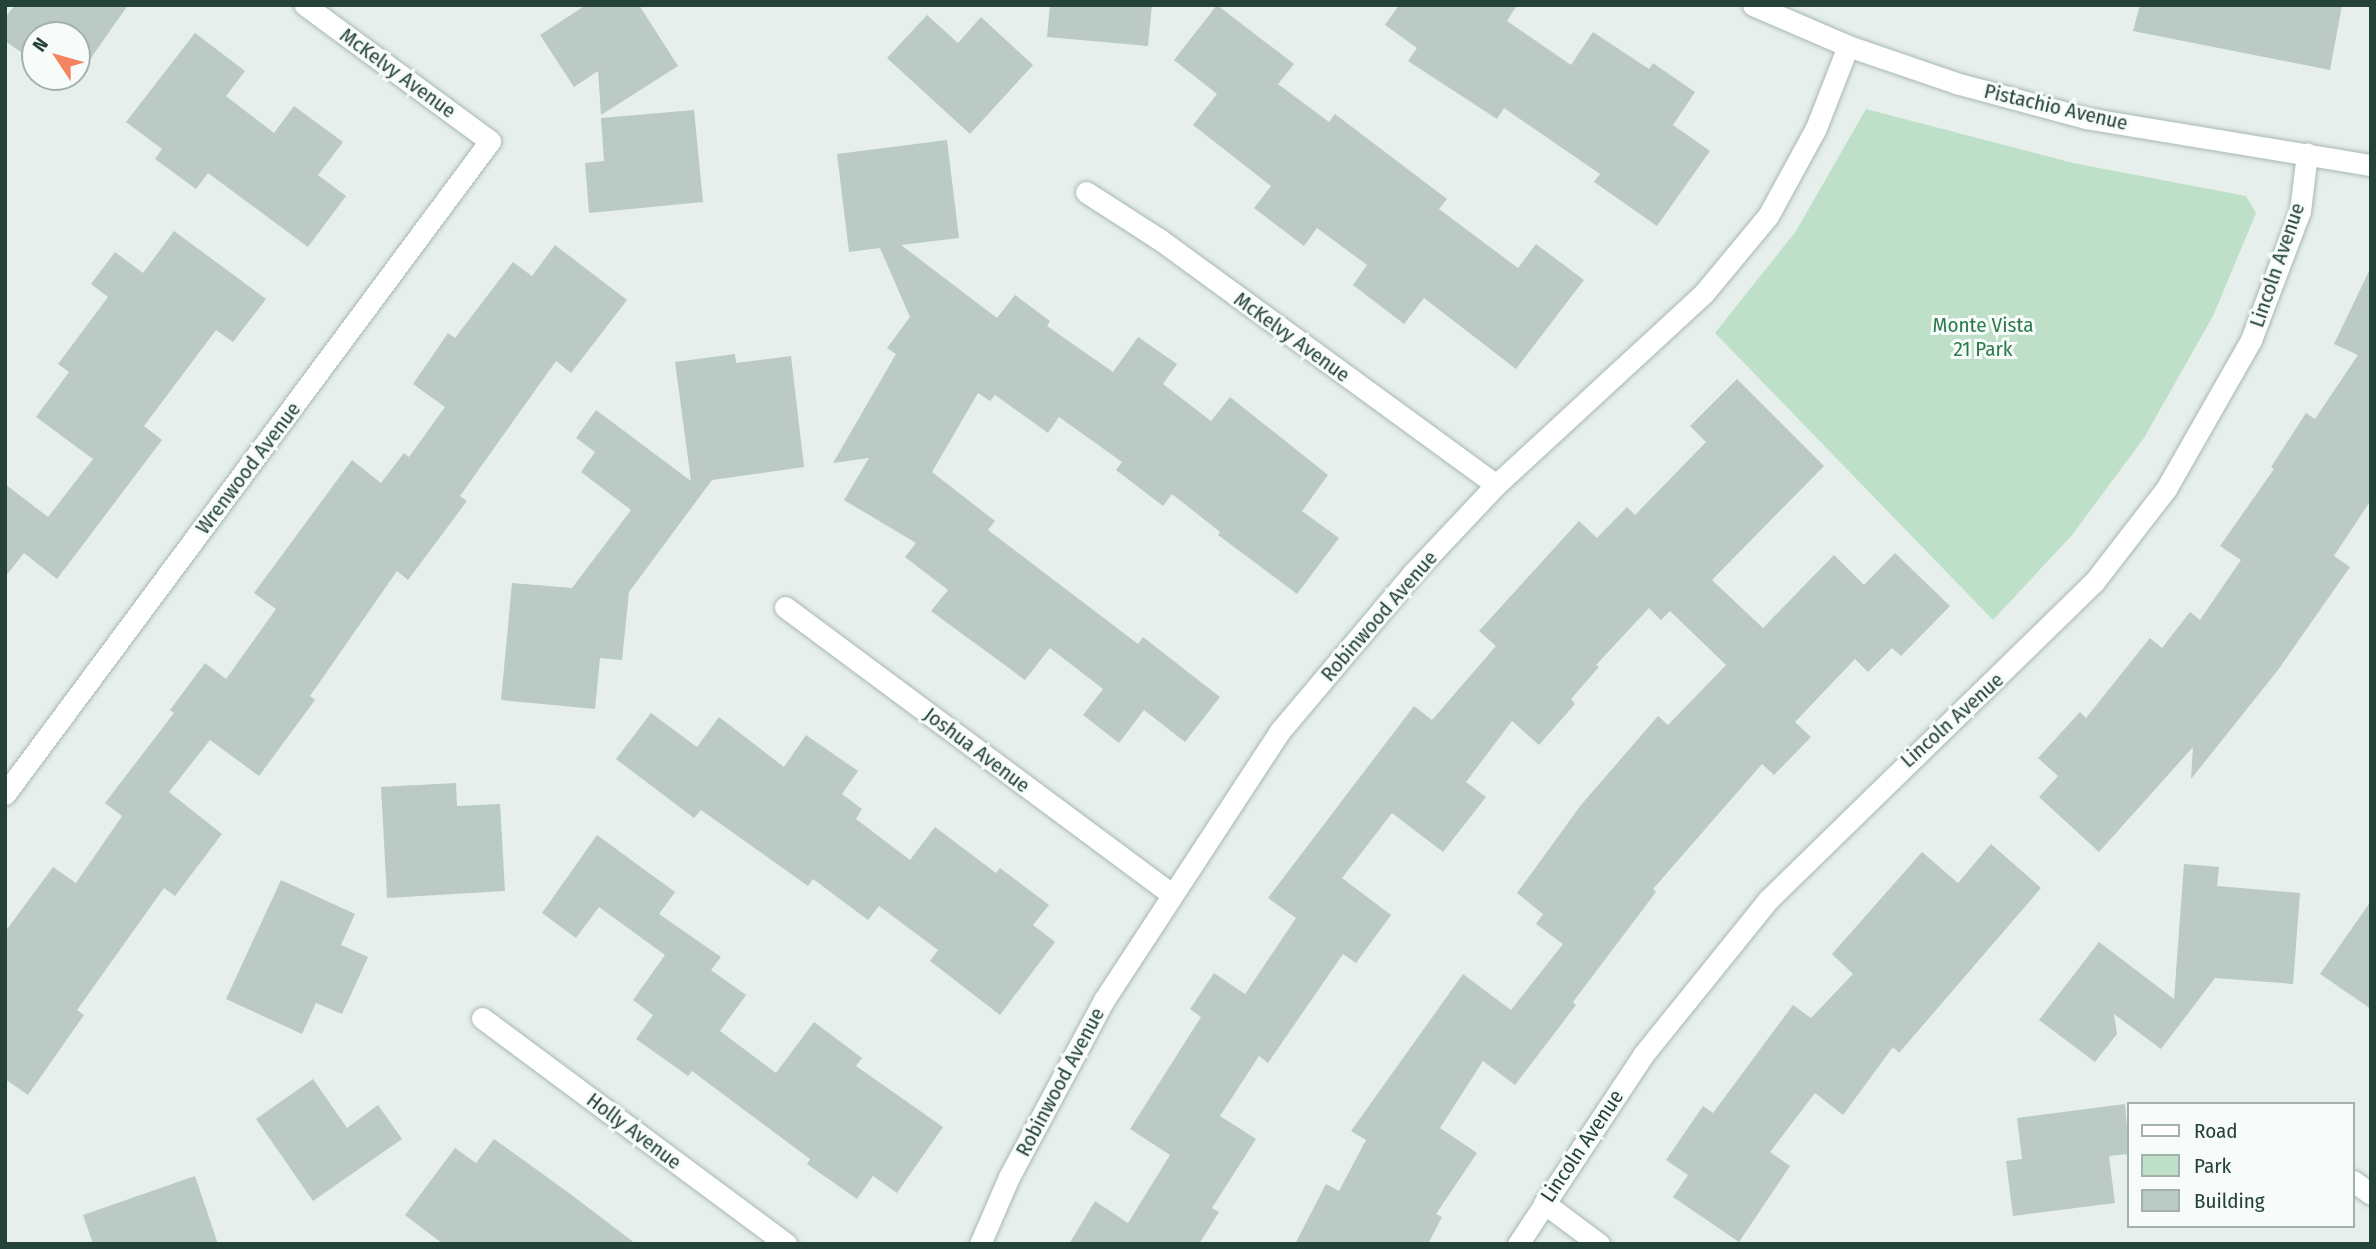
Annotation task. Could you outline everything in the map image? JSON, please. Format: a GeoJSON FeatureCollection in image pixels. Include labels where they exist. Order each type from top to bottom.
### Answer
{"type":"FeatureCollection","features":[{"type":"Feature","properties":{"kind":"street","name":"McKelvy Avenue"},"geometry":{"type":"LineString","coordinates":[[305,5],[491,141]]}},
{"type":"Feature","properties":{"kind":"street","name":"Pistachio Avenue"},"geometry":{"type":"LineString","coordinates":[[1753,5],[1848,46],[1956,83],[2086,118],[2371,165]]}},
{"type":"Feature","properties":{"kind":"street","name":"Robinwood Avenue"},"geometry":{"type":"LineString","coordinates":[[980,1244],[1009,1177],[1104,1000],[1170,893],[1280,732],[1413,573],[1496,485],[1704,293],[1768,216],[1816,128],[1848,46]]}},
{"type":"Feature","properties":{"kind":"street","name":"Wrenwood Avenue"},"geometry":{"type":"LineString","coordinates":[[5,794],[491,141]]}},
{"type":"Feature","properties":{"kind":"street","name":"Lincoln Avenue"},"geometry":{"type":"LineString","coordinates":[[1518,1244],[1643,1055],[1768,900],[2094,582],[2166,489],[2250,340],[2300,211],[2307,153]]}},
{"type":"Feature","properties":{"kind":"street","name":"McKelvy Avenue"},"geometry":{"type":"LineString","coordinates":[[1086,192],[1159,239],[1496,485]]}},
{"type":"Feature","properties":{"kind":"street","name":"Joshua Avenue"},"geometry":{"type":"LineString","coordinates":[[785,607],[1170,893]]}},
{"type":"Feature","properties":{"kind":"street","name":"Holly Avenue"},"geometry":{"type":"LineString","coordinates":[[482,1017],[786,1244]]}},
{"type":"Feature","properties":{"kind":"street"},"geometry":{"type":"LineString","coordinates":[[2355,1182],[2371,1194]]}},
{"type":"Feature","properties":{"kind":"street"},"geometry":{"type":"LineString","coordinates":[[1544,1203],[1599,1244]]}},
{"type":"Feature","properties":{"kind":"green space","name":"Monte Vista 21 Park"},"geometry":{"type":"Polygon","coordinates":[[[1866,109],[2073,163],[2246,196],[2256,213],[2213,316],[2144,438],[2072,535],[1993,620],[1715,333],[1796,231],[1866,109]]]}},
{"type":"Feature","properties":{"kind":"building"},"geometry":{"type":"Polygon","coordinates":[[[15,5],[128,5],[91,58],[91,21],[21,21],[21,52],[5,41],[5,18],[15,5]]]}},
{"type":"Feature","properties":{"kind":"building"},"geometry":{"type":"Polygon","coordinates":[[[586,5],[639,5],[678,66],[601,115],[598,71],[574,87],[540,35],[586,5]]]}},
{"type":"Feature","properties":{"kind":"building"},"geometry":{"type":"Polygon","coordinates":[[[1050,5],[1152,5],[1148,46],[1047,37],[1050,5]]]}},
{"type":"Feature","properties":{"kind":"building"},"geometry":{"type":"Polygon","coordinates":[[[1217,5],[1294,64],[1278,84],[1329,122],[1335,114],[1447,199],[1439,209],[1518,268],[1536,244],[1584,280],[1516,369],[1424,298],[1404,324],[1353,285],[1367,265],[1317,228],[1304,246],[1254,208],[1271,186],[1193,125],[1217,94],[1174,60],[1217,5]]]}},
{"type":"Feature","properties":{"kind":"building"},"geometry":{"type":"Polygon","coordinates":[[[1399,5],[1517,5],[1507,21],[1571,65],[1593,32],[1649,69],[1653,63],[1695,92],[1673,125],[1710,151],[1657,226],[1594,182],[1600,174],[1504,108],[1497,119],[1408,61],[1417,48],[1385,25],[1399,5]]]}},
{"type":"Feature","properties":{"kind":"building"},"geometry":{"type":"Polygon","coordinates":[[[2140,5],[2342,5],[2330,70],[2133,31],[2140,5]]]}},
{"type":"Feature","properties":{"kind":"building"},"geometry":{"type":"Polygon","coordinates":[[[927,15],[958,43],[981,17],[1033,65],[970,134],[887,58],[927,15]]]}},
{"type":"Feature","properties":{"kind":"building"},"geometry":{"type":"Polygon","coordinates":[[[195,33],[245,71],[226,96],[274,133],[294,106],[343,142],[318,175],[346,196],[308,247],[208,173],[196,189],[155,159],[162,149],[126,122],[195,33]]]}},
{"type":"Feature","properties":{"kind":"building"},"geometry":{"type":"Polygon","coordinates":[[[694,110],[703,202],[589,213],[585,163],[604,161],[601,118],[694,110]]]}},
{"type":"Feature","properties":{"kind":"building"},"geometry":{"type":"Polygon","coordinates":[[[947,140],[959,238],[901,245],[997,318],[1015,295],[1050,321],[1047,326],[1113,372],[1138,337],[1177,364],[1163,384],[1211,421],[1230,397],[1328,475],[1302,511],[1339,538],[1297,594],[1218,535],[1220,532],[1172,494],[1163,506],[1116,470],[1122,462],[1059,417],[1048,433],[995,395],[990,401],[978,393],[932,472],[995,521],[988,530],[1138,644],[1143,637],[1220,697],[1185,742],[1144,710],[1119,743],[1083,715],[1103,689],[1050,648],[1025,680],[931,611],[948,590],[905,557],[916,543],[844,500],[869,458],[833,463],[896,354],[887,348],[910,317],[880,248],[849,252],[837,154],[947,140]]]}},
{"type":"Feature","properties":{"kind":"building"},"geometry":{"type":"Polygon","coordinates":[[[174,231],[266,299],[233,342],[216,330],[144,426],[162,440],[57,579],[24,553],[5,577],[5,484],[48,517],[93,459],[36,417],[69,372],[58,364],[108,297],[91,284],[115,252],[143,273],[174,231]]]}},
{"type":"Feature","properties":{"kind":"building"},"geometry":{"type":"Polygon","coordinates":[[[555,245],[627,300],[571,373],[556,361],[460,496],[467,501],[408,580],[397,571],[310,696],[315,700],[259,776],[210,740],[169,792],[222,834],[175,896],[164,888],[77,1010],[84,1015],[28,1095],[5,1079],[5,932],[53,867],[76,883],[122,816],[105,803],[174,713],[170,710],[205,663],[226,679],[276,609],[254,593],[352,460],[381,483],[404,453],[409,457],[445,407],[413,384],[448,333],[455,338],[513,262],[532,276],[555,245]]]}},
{"type":"Feature","properties":{"kind":"building"},"geometry":{"type":"Polygon","coordinates":[[[2371,267],[2371,500],[2334,556],[2350,567],[2278,670],[2191,779],[2193,747],[2099,852],[2039,797],[2058,776],[2038,758],[2080,712],[2086,718],[2150,638],[2162,648],[2190,612],[2200,620],[2241,560],[2220,546],[2274,469],[2271,467],[2306,413],[2315,419],[2358,355],[2334,344],[2371,267]]]}},
{"type":"Feature","properties":{"kind":"building"},"geometry":{"type":"Polygon","coordinates":[[[735,354],[736,363],[791,356],[804,467],[712,480],[629,592],[622,660],[600,658],[595,709],[501,700],[512,583],[572,588],[631,510],[581,472],[595,452],[576,438],[596,410],[691,481],[675,362],[735,354]]]}},
{"type":"Feature","properties":{"kind":"building"},"geometry":{"type":"Polygon","coordinates":[[[1737,379],[1824,466],[1712,580],[1763,628],[1834,555],[1864,585],[1895,553],[1950,606],[1901,656],[1892,648],[1868,672],[1855,659],[1795,722],[1811,737],[1774,775],[1762,764],[1653,889],[1656,892],[1573,1002],[1576,1005],[1515,1085],[1483,1061],[1440,1128],[1477,1153],[1436,1214],[1442,1217],[1428,1244],[1295,1244],[1326,1184],[1339,1191],[1366,1140],[1351,1131],[1463,974],[1511,1010],[1563,944],[1536,924],[1543,914],[1517,893],[1581,805],[1658,716],[1668,725],[1726,665],[1670,611],[1661,620],[1649,608],[1596,665],[1599,667],[1571,699],[1575,704],[1539,745],[1512,721],[1466,782],[1486,797],[1443,852],[1392,813],[1342,878],[1391,915],[1356,963],[1343,954],[1268,1063],[1259,1056],[1220,1116],[1256,1139],[1212,1208],[1219,1212],[1199,1244],[1069,1244],[1095,1201],[1128,1223],[1170,1155],[1130,1129],[1201,1017],[1190,1009],[1214,973],[1245,994],[1296,918],[1268,898],[1414,706],[1432,720],[1496,646],[1479,631],[1579,521],[1597,538],[1627,507],[1635,515],[1706,442],[1690,426],[1737,379]]]}},
{"type":"Feature","properties":{"kind":"building"},"geometry":{"type":"Polygon","coordinates":[[[651,713],[697,747],[719,717],[784,767],[806,735],[858,771],[842,794],[862,809],[856,819],[910,860],[935,827],[996,873],[1000,868],[1049,905],[1033,925],[1055,942],[1000,1015],[930,961],[938,950],[879,906],[868,920],[813,879],[808,886],[701,810],[694,818],[616,759],[651,713]]]}},
{"type":"Feature","properties":{"kind":"building"},"geometry":{"type":"Polygon","coordinates":[[[456,783],[457,806],[500,804],[505,891],[387,898],[381,787],[456,783]]]}},
{"type":"Feature","properties":{"kind":"building"},"geometry":{"type":"Polygon","coordinates":[[[597,835],[675,892],[659,914],[721,957],[711,970],[746,995],[720,1031],[776,1073],[814,1022],[862,1058],[856,1066],[943,1127],[897,1193],[873,1176],[857,1199],[807,1164],[810,1159],[692,1071],[688,1076],[636,1039],[653,1015],[633,1000],[665,955],[599,907],[576,938],[542,913],[597,835]]]}},
{"type":"Feature","properties":{"kind":"building"},"geometry":{"type":"Polygon","coordinates":[[[1991,844],[2041,888],[1899,1053],[1893,1047],[1843,1115],[1815,1093],[1770,1152],[1790,1166],[1739,1242],[1673,1197],[1688,1175],[1666,1160],[1703,1106],[1713,1113],[1793,1005],[1811,1018],[1853,974],[1832,954],[1922,852],[1958,883],[1991,844]]]}},
{"type":"Feature","properties":{"kind":"building"},"geometry":{"type":"Polygon","coordinates":[[[2184,864],[2219,867],[2217,886],[2300,893],[2293,984],[2215,978],[2161,1049],[2114,1014],[2117,1034],[2095,1062],[2039,1020],[2099,942],[2174,999],[2184,864]]]}},
{"type":"Feature","properties":{"kind":"building"},"geometry":{"type":"Polygon","coordinates":[[[281,880],[355,914],[341,945],[368,957],[342,1014],[316,1003],[302,1034],[226,999],[281,880]]]}},
{"type":"Feature","properties":{"kind":"building"},"geometry":{"type":"Polygon","coordinates":[[[2371,901],[2371,1009],[2320,974],[2371,901]]]}},
{"type":"Feature","properties":{"kind":"building"},"geometry":{"type":"Polygon","coordinates":[[[313,1079],[347,1128],[378,1105],[402,1139],[313,1201],[256,1119],[313,1079]]]}},
{"type":"Feature","properties":{"kind":"building"},"geometry":{"type":"Polygon","coordinates":[[[2125,1104],[2128,1154],[2109,1156],[2115,1203],[2013,1216],[2006,1161],[2022,1159],[2017,1118],[2125,1104]]]}},
{"type":"Feature","properties":{"kind":"building"},"geometry":{"type":"Polygon","coordinates":[[[494,1139],[636,1244],[443,1244],[405,1215],[455,1148],[476,1163],[494,1139]]]}},
{"type":"Feature","properties":{"kind":"building"},"geometry":{"type":"Polygon","coordinates":[[[195,1176],[218,1244],[93,1244],[83,1215],[195,1176]]]}}]}
